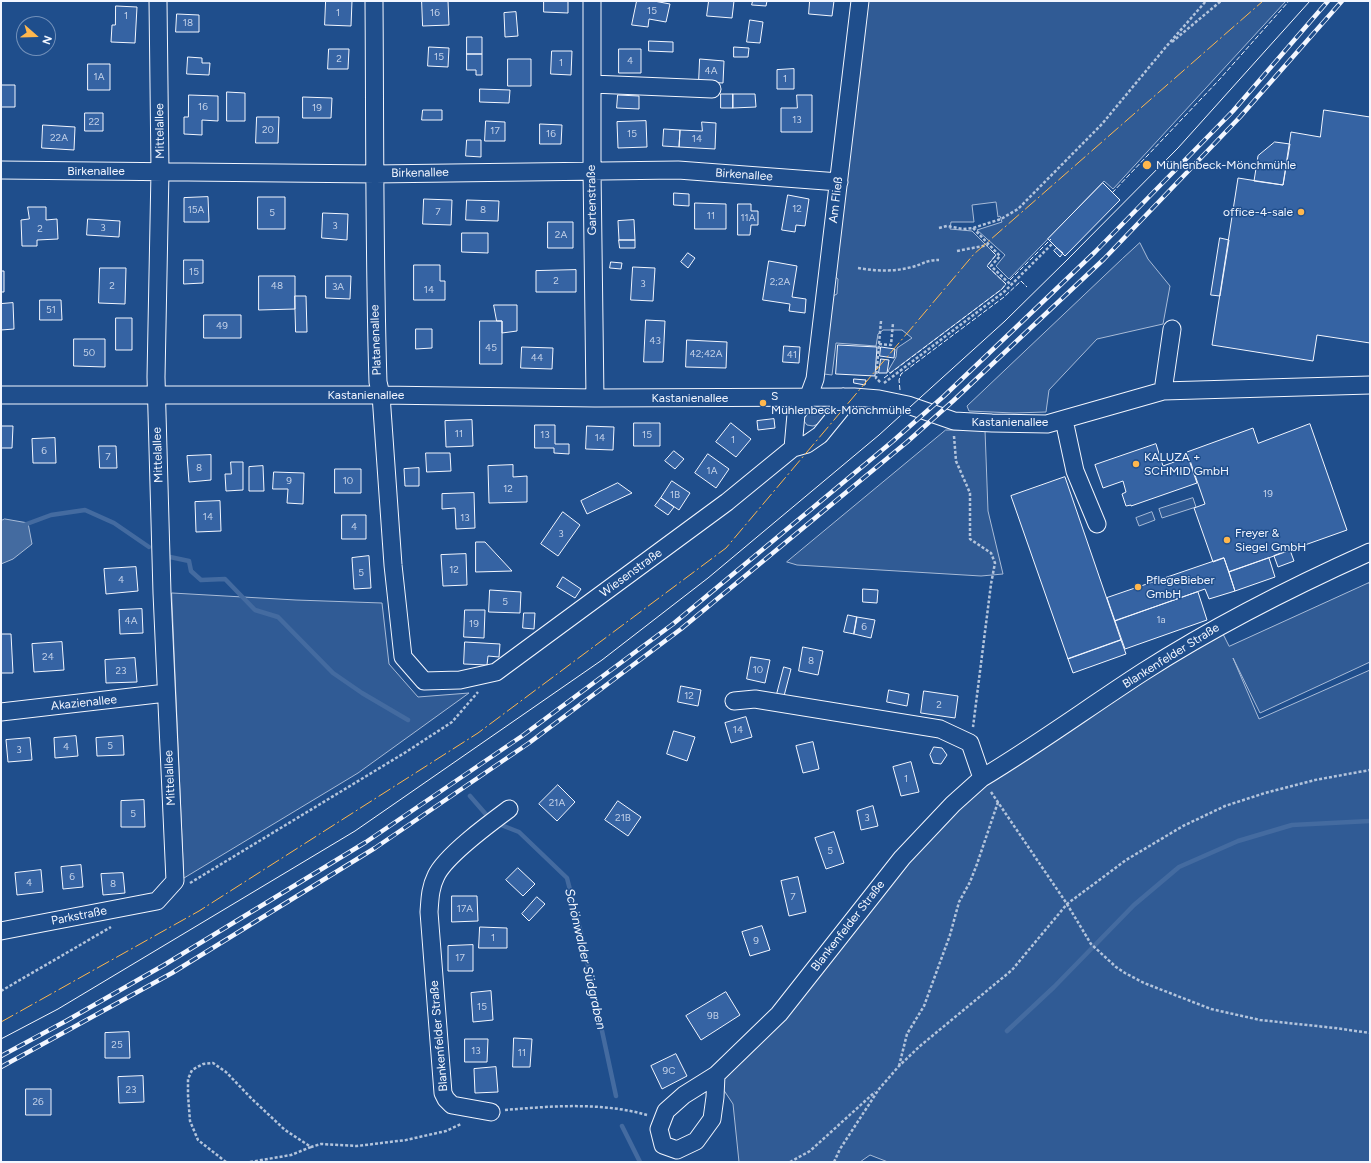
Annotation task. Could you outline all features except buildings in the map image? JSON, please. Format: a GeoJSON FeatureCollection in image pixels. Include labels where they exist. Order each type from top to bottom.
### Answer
{"type":"FeatureCollection","features":[{"type":"Feature","properties":{"kind":"street","name":"Mittelallee"},"geometry":{"type":"LineString","coordinates":[[157,901],[175,881],[166,693],[156,377],[160,171],[158,1]]}},
{"type":"Feature","properties":{"kind":"street","name":"Platanenallee"},"geometry":{"type":"LineString","coordinates":[[374,1],[375,289],[378,382],[381,395],[393,565],[403,657],[424,681],[460,680]]}},
{"type":"Feature","properties":{"kind":"street","name":"Gartenstraße"},"geometry":{"type":"LineString","coordinates":[[592,1],[592,170],[595,398]]}},
{"type":"Feature","properties":{"kind":"street","name":"Am Fließ"},"geometry":{"type":"LineString","coordinates":[[808,398],[815,379],[860,1]]}},
{"type":"Feature","properties":{"kind":"street"},"geometry":{"type":"LineString","coordinates":[[592,84],[712,89]]}},
{"type":"Feature","properties":{"kind":"street","name":"Birkenallee"},"geometry":{"type":"LineString","coordinates":[[1,170],[375,174],[678,170],[839,182]]}},
{"type":"Feature","properties":{"kind":"street"},"geometry":{"type":"LineString","coordinates":[[1163,391],[1172,329]]}},
{"type":"Feature","properties":{"kind":"street","name":"Kastanienallee"},"geometry":{"type":"LineString","coordinates":[[1,395],[381,395],[595,398],[843,397],[879,399],[908,405],[954,421],[992,424],[1047,424],[1163,391],[1370,385]]}},
{"type":"Feature","properties":{"kind":"street","name":"Wiesenstraße"},"geometry":{"type":"LineString","coordinates":[[460,680],[496,672],[727,502],[793,448],[807,444],[820,435],[842,408],[843,397]]}},
{"type":"Feature","properties":{"kind":"street"},"geometry":{"type":"LineString","coordinates":[[793,448],[796,414],[808,398]]}},
{"type":"Feature","properties":{"kind":"street"},"geometry":{"type":"LineString","coordinates":[[1064,420],[1075,471],[1097,524]]}},
{"type":"Feature","properties":{"kind":"street","name":"Blankenfelder Straße"},"geometry":{"type":"LineString","coordinates":[[663,1119],[666,1110],[684,1095],[716,1075],[779,1014],[902,858],[953,804],[982,778],[1144,672],[1224,623],[1370,552]]}},
{"type":"Feature","properties":{"kind":"street","name":"Akazienallee"},"geometry":{"type":"LineString","coordinates":[[1,712],[166,693]]}},
{"type":"Feature","properties":{"kind":"street"},"geometry":{"type":"LineString","coordinates":[[734,701],[755,699],[940,729],[970,743],[982,778]]}},
{"type":"Feature","properties":{"kind":"street","name":"Blankenfelder Straße"},"geometry":{"type":"LineString","coordinates":[[491,1112],[452,1105],[443,1093],[429,912],[430,890],[436,874],[446,862],[509,809]]}},
{"type":"Feature","properties":{"kind":"street","name":"Parkstraße"},"geometry":{"type":"LineString","coordinates":[[1,932],[157,901]]}},
{"type":"Feature","properties":{"kind":"street"},"geometry":{"type":"LineString","coordinates":[[663,1119],[660,1129],[663,1145],[677,1150],[696,1141],[712,1119],[716,1075]]}},
{"type":"Feature","properties":{"kind":"path"},"geometry":{"type":"LineString","coordinates":[[939,228],[947,226],[973,228],[1001,219],[1018,209],[1102,124],[1206,1]]}},
{"type":"Feature","properties":{"kind":"path"},"geometry":{"type":"LineString","coordinates":[[1165,48],[1221,1]]}},
{"type":"Feature","properties":{"kind":"path"},"geometry":{"type":"LineString","coordinates":[[973,228],[1000,256],[991,266],[1011,285]]}},
{"type":"Feature","properties":{"kind":"path"},"geometry":{"type":"LineString","coordinates":[[882,384],[1011,285],[1053,243]]}},
{"type":"Feature","properties":{"kind":"path"},"geometry":{"type":"LineString","coordinates":[[957,251],[988,244]]}},
{"type":"Feature","properties":{"kind":"path"},"geometry":{"type":"LineString","coordinates":[[858,268],[883,271],[899,270],[913,267],[930,260],[939,260]]}},
{"type":"Feature","properties":{"kind":"path"},"geometry":{"type":"LineString","coordinates":[[876,378],[880,321]]}},
{"type":"Feature","properties":{"kind":"path"},"geometry":{"type":"LineString","coordinates":[[879,344],[891,345],[893,323]]}},
{"type":"Feature","properties":{"kind":"path"},"geometry":{"type":"LineString","coordinates":[[954,421],[956,461],[970,493],[970,539],[991,553],[995,564],[970,743]]}},
{"type":"Feature","properties":{"kind":"path"},"geometry":{"type":"LineString","coordinates":[[187,886],[406,752],[452,722],[496,672]]}},
{"type":"Feature","properties":{"kind":"path"},"geometry":{"type":"LineString","coordinates":[[790,1162],[810,1152],[879,1089],[899,1066],[920,1046],[1012,970],[1067,904],[1126,860],[1183,826],[1225,806],[1265,792],[1315,780],[1370,770]]}},
{"type":"Feature","properties":{"kind":"path"},"geometry":{"type":"LineString","coordinates":[[982,778],[1067,904],[1091,944],[1125,974],[1211,1009],[1252,1018],[1370,1033]]}},
{"type":"Feature","properties":{"kind":"path"},"geometry":{"type":"LineString","coordinates":[[899,1066],[907,1034],[924,1006],[950,935],[959,902],[970,882],[998,802]]}},
{"type":"Feature","properties":{"kind":"path"},"geometry":{"type":"LineString","coordinates":[[1,991],[116,924]]}},
{"type":"Feature","properties":{"kind":"path"},"geometry":{"type":"LineString","coordinates":[[226,1162],[198,1140],[190,1121],[188,1079],[192,1070],[202,1064],[213,1063],[226,1072],[284,1130],[311,1147]]}},
{"type":"Feature","properties":{"kind":"path"},"geometry":{"type":"LineString","coordinates":[[834,1162],[840,1149],[879,1089]]}},
{"type":"Feature","properties":{"kind":"path"},"geometry":{"type":"LineString","coordinates":[[491,1112],[541,1107],[587,1106],[631,1110],[663,1119]]}},
{"type":"Feature","properties":{"kind":"path"},"geometry":{"type":"LineString","coordinates":[[250,1162],[291,1155],[322,1144],[358,1146],[406,1140],[446,1131],[465,1122]]}},
{"type":"Feature","properties":{"kind":"shaded area"},"geometry":{"type":"Polygon","coordinates":[[[868,1],[1286,1],[1113,189],[1104,181],[1009,279],[996,266],[1005,255],[977,230],[1002,222],[1000,216],[998,217],[996,202],[972,205],[974,222],[951,222],[950,229],[972,231],[996,255],[987,266],[1006,284],[1002,289],[890,373],[888,371],[896,357],[897,348],[912,338],[902,330],[883,330],[878,334],[876,346],[836,343],[832,375],[824,374],[831,297],[837,294],[838,279],[831,271],[868,1]]]}},
{"type":"Feature","properties":{"kind":"shaded area"},"geometry":{"type":"Polygon","coordinates":[[[1140,243],[1148,259],[1170,286],[1163,324],[1097,339],[1049,390],[1046,412],[1014,413],[969,411],[967,406],[1140,243]]]}},
{"type":"Feature","properties":{"kind":"shaded area"},"geometry":{"type":"Polygon","coordinates":[[[808,409],[825,409],[828,411],[818,424],[813,426],[807,425],[804,421],[805,414],[808,409]]]}},
{"type":"Feature","properties":{"kind":"shaded area"},"geometry":{"type":"Polygon","coordinates":[[[946,430],[985,430],[988,511],[1003,574],[981,576],[797,565],[787,562],[946,430]]]}},
{"type":"Feature","properties":{"kind":"shaded area"},"geometry":{"type":"Polygon","coordinates":[[[1193,498],[1196,507],[1162,518],[1159,509],[1193,498]]]}},
{"type":"Feature","properties":{"kind":"shaded area"},"geometry":{"type":"Polygon","coordinates":[[[1152,512],[1155,520],[1139,526],[1136,518],[1152,512]]]}},
{"type":"Feature","properties":{"kind":"shaded area"},"geometry":{"type":"Polygon","coordinates":[[[5,519],[28,523],[32,544],[13,559],[1,564],[1,521],[5,519]]]}},
{"type":"Feature","properties":{"kind":"shaded area"},"geometry":{"type":"Polygon","coordinates":[[[1369,583],[1370,662],[1260,713],[1233,658],[1259,719],[1370,670],[1370,1162],[888,1162],[870,1155],[860,1162],[739,1162],[733,1104],[715,1077],[955,805],[1219,626],[1229,646],[1369,583]]]}},
{"type":"Feature","properties":{"kind":"shaded area"},"geometry":{"type":"Polygon","coordinates":[[[172,593],[382,603],[389,664],[418,697],[469,693],[358,773],[184,878],[172,593]]]}},
{"type":"Feature","properties":{"kind":"waterway","name":"Schönwalder Südgraben"},"geometry":{"type":"LineString","coordinates":[[24,525],[51,515],[85,510],[114,523],[149,547]]}},
{"type":"Feature","properties":{"kind":"waterway","name":"Schönwalder Südgraben"},"geometry":{"type":"LineString","coordinates":[[170,557],[189,561],[191,571],[201,580],[225,579],[255,610],[278,617],[333,673],[362,693],[408,720]]}},
{"type":"Feature","properties":{"kind":"waterway","name":"Schönwalder Südgraben"},"geometry":{"type":"LineString","coordinates":[[470,796],[490,819]]}},
{"type":"Feature","properties":{"kind":"waterway"},"geometry":{"type":"LineString","coordinates":[[1007,1031],[1054,987],[1134,905],[1179,867],[1238,841],[1292,825],[1370,821]]}},
{"type":"Feature","properties":{"kind":"waterway","name":"Schönwalder Südgraben"},"geometry":{"type":"LineString","coordinates":[[496,823],[519,832],[567,878],[581,933],[616,1096]]}},
{"type":"Feature","properties":{"kind":"waterway","name":"Schönwalder Südgraben"},"geometry":{"type":"LineString","coordinates":[[622,1126],[640,1162]]}},
{"type":"Feature","properties":{"kind":"tram line"},"geometry":{"type":"LineString","coordinates":[[1,1039],[58,1009],[355,831],[602,660],[708,578],[879,435],[1005,321],[1178,148],[1310,1]]}},
{"type":"Feature","properties":{"kind":"railway"},"geometry":{"type":"LineString","coordinates":[[1,1056],[164,965],[366,842],[522,736],[673,624],[893,441],[944,396],[1095,252],[1233,111],[1328,1]]}},
{"type":"Feature","properties":{"kind":"railway"},"geometry":{"type":"LineString","coordinates":[[1,1067],[172,973],[375,848],[529,743],[681,629],[907,442],[953,401],[1104,259],[1240,117],[1342,1]]}},
{"type":"Feature","properties":{"kind":"fence"},"geometry":{"type":"LineString","coordinates":[[1112,193],[1219,80],[1289,1]]}},
{"type":"Feature","properties":{"kind":"fence"},"geometry":{"type":"LineString","coordinates":[[1010,280],[1051,239]]}},
{"type":"Feature","properties":{"kind":"fence"},"geometry":{"type":"LineString","coordinates":[[884,378],[1002,289],[1006,284],[987,266],[996,255],[990,249]]}},
{"type":"Feature","properties":{"kind":"fence"},"geometry":{"type":"LineString","coordinates":[[900,390],[899,380],[901,374],[1004,297],[1021,281],[1027,287]]}},
{"type":"Feature","properties":{"kind":"power"},"geometry":{"type":"LineString","coordinates":[[1,1022],[199,911],[478,733],[726,548],[974,254],[1263,1]]}},
{"type":"Feature","properties":{"kind":"place","name":"Mühlenbeck-Mönchmühle"},"geometry":{"type":"Point","coordinates":[1147,165]}},
{"type":"Feature","properties":{"kind":"place","name":"office-4-sale"},"geometry":{"type":"Point","coordinates":[1301,212]}},
{"type":"Feature","properties":{"kind":"place","name":"S Mühlenbeck-Mönchmühle"},"geometry":{"type":"Point","coordinates":[763,403]}},
{"type":"Feature","properties":{"kind":"place","name":"KALUZA + SCHMID GmbH"},"geometry":{"type":"Point","coordinates":[1136,464]}},
{"type":"Feature","properties":{"kind":"place","name":"Freyer & Siegel GmbH"},"geometry":{"type":"Point","coordinates":[1227,540]}},
{"type":"Feature","properties":{"kind":"place","name":"PflegeBieber GmbH"},"geometry":{"type":"Point","coordinates":[1138,587]}}]}
